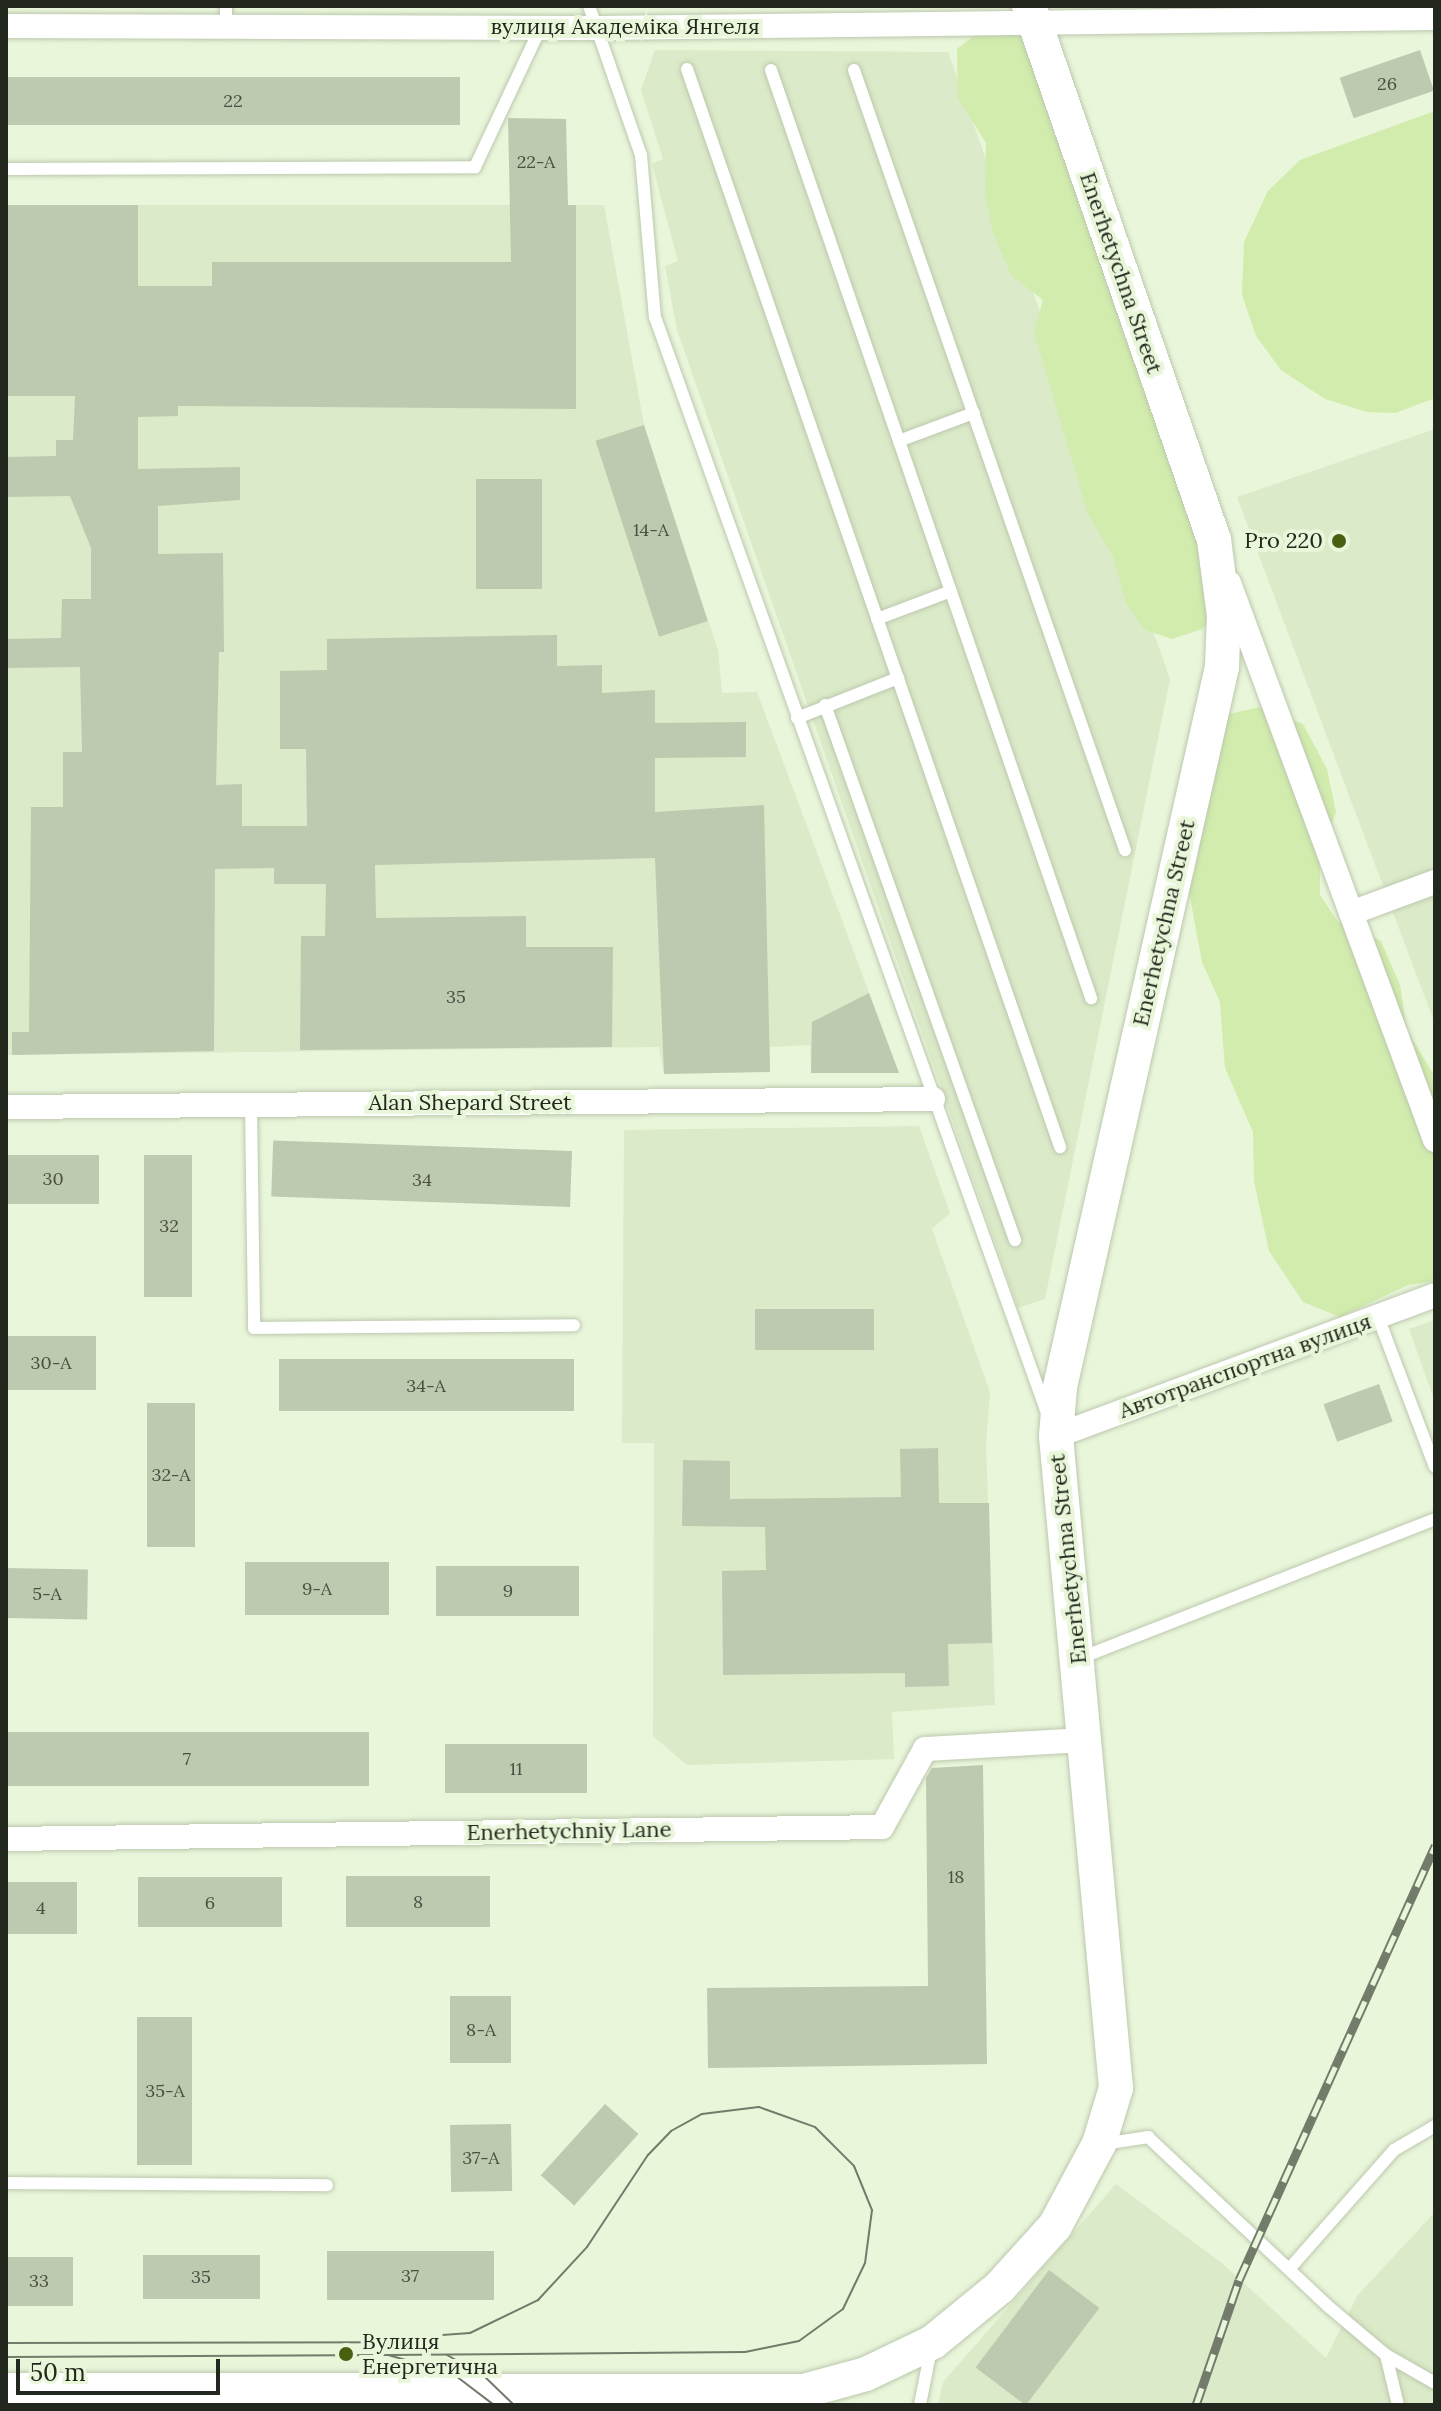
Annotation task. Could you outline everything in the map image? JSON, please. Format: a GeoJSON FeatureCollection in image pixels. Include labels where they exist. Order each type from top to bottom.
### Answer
{"type":"FeatureCollection","features":[{"type":"Feature","properties":{"kind":"main road","name":"Enerhetychna Street"},"geometry":{"type":"LineString","coordinates":[[6,2390],[328,2397],[804,2391],[866,2374],[933,2342],[1000,2287],[1055,2226],[1099,2144],[1116,2088],[1056,1436],[1060,1387],[1222,667],[1224,616],[1214,540],[1032,14]]}},
{"type":"Feature","properties":{"kind":"street","name":"вулиця Академіка Янгеля"},"geometry":{"type":"LineString","coordinates":[[6,26],[226,16],[541,27],[593,17],[1283,13],[1435,18]]}},
{"type":"Feature","properties":{"kind":"street","name":"Enerhetychna Street"},"geometry":{"type":"LineString","coordinates":[[1214,540],[1435,1140]]}},
{"type":"Feature","properties":{"kind":"street"},"geometry":{"type":"LineString","coordinates":[[1351,913],[1435,882]]}},
{"type":"Feature","properties":{"kind":"street","name":"Alan Shepard Street"},"geometry":{"type":"LineString","coordinates":[[6,1107],[933,1099]]}},
{"type":"Feature","properties":{"kind":"street","name":"Автотранспортна вулиця"},"geometry":{"type":"LineString","coordinates":[[1056,1436],[1435,1295]]}},
{"type":"Feature","properties":{"kind":"street","name":"Enerhetychniy Lane"},"geometry":{"type":"LineString","coordinates":[[6,1839],[882,1827],[925,1749],[1086,1740]]}},
{"type":"Feature","properties":{"kind":"lane"},"geometry":{"type":"LineString","coordinates":[[593,17],[641,155],[655,317],[1056,1436]]}},
{"type":"Feature","properties":{"kind":"lane"},"geometry":{"type":"LineString","coordinates":[[6,169],[475,167],[541,27]]}},
{"type":"Feature","properties":{"kind":"lane"},"geometry":{"type":"LineString","coordinates":[[687,69],[1060,1147]]}},
{"type":"Feature","properties":{"kind":"lane"},"geometry":{"type":"LineString","coordinates":[[771,70],[1091,998]]}},
{"type":"Feature","properties":{"kind":"lane"},"geometry":{"type":"LineString","coordinates":[[854,70],[1125,850]]}},
{"type":"Feature","properties":{"kind":"lane"},"geometry":{"type":"LineString","coordinates":[[899,441],[974,413]]}},
{"type":"Feature","properties":{"kind":"lane"},"geometry":{"type":"LineString","coordinates":[[877,619],[951,591]]}},
{"type":"Feature","properties":{"kind":"lane"},"geometry":{"type":"LineString","coordinates":[[797,718],[898,678]]}},
{"type":"Feature","properties":{"kind":"lane"},"geometry":{"type":"LineString","coordinates":[[825,705],[1015,1240]]}},
{"type":"Feature","properties":{"kind":"lane"},"geometry":{"type":"LineString","coordinates":[[251,1105],[254,1328],[574,1325]]}},
{"type":"Feature","properties":{"kind":"lane"},"geometry":{"type":"LineString","coordinates":[[1378,1317],[1435,1467]]}},
{"type":"Feature","properties":{"kind":"lane"},"geometry":{"type":"LineString","coordinates":[[1078,1659],[1435,1519]]}},
{"type":"Feature","properties":{"kind":"lane"},"geometry":{"type":"LineString","coordinates":[[1290,2268],[1394,2150],[1435,2126]]}},
{"type":"Feature","properties":{"kind":"lane"},"geometry":{"type":"LineString","coordinates":[[1099,2144],[1148,2137],[1386,2355],[1435,2383]]}},
{"type":"Feature","properties":{"kind":"lane"},"geometry":{"type":"LineString","coordinates":[[6,2183],[327,2185]]}},
{"type":"Feature","properties":{"kind":"lane"},"geometry":{"type":"LineString","coordinates":[[920,2405],[933,2342]]}},
{"type":"Feature","properties":{"kind":"lane"},"geometry":{"type":"LineString","coordinates":[[1386,2355],[1398,2405]]}},
{"type":"Feature","properties":{"kind":"shaded area"},"geometry":{"type":"Polygon","coordinates":[[[655,50],[948,52],[1170,679],[1045,1299],[1018,1308],[677,330],[665,266],[678,261],[652,164],[663,159],[641,90],[655,50]]]}},
{"type":"Feature","properties":{"kind":"shaded area"},"geometry":{"type":"Polygon","coordinates":[[[6,205],[604,205],[644,425],[718,650],[722,693],[757,692],[899,1073],[811,1073],[810,1045],[770,1047],[770,1072],[664,1074],[659,1047],[6,1055],[6,205]]]}},
{"type":"Feature","properties":{"kind":"shaded area"},"geometry":{"type":"Polygon","coordinates":[[[1435,429],[1435,1024],[1237,497],[1435,429]]]}},
{"type":"Feature","properties":{"kind":"shaded area"},"geometry":{"type":"Polygon","coordinates":[[[919,1126],[950,1213],[932,1229],[990,1392],[986,1444],[995,1705],[892,1712],[894,1759],[687,1765],[653,1736],[654,1443],[622,1443],[624,1130],[919,1126]]]}},
{"type":"Feature","properties":{"kind":"shaded area"},"geometry":{"type":"Polygon","coordinates":[[[1435,1320],[1435,1402],[1409,1329],[1435,1320]]]}},
{"type":"Feature","properties":{"kind":"shaded area"},"geometry":{"type":"Polygon","coordinates":[[[1116,2184],[1223,2264],[1326,2358],[1357,2296],[1435,2212],[1435,2405],[938,2405],[943,2382],[1116,2184]]]}},
{"type":"Feature","properties":{"kind":"green space"},"geometry":{"type":"Polygon","coordinates":[[[981,30],[1019,31],[1065,81],[1096,146],[1099,201],[1237,572],[1227,606],[1202,629],[1172,639],[1145,630],[1126,603],[1113,556],[1088,514],[1034,332],[1043,300],[1011,275],[993,233],[985,193],[986,143],[958,98],[957,49],[981,30]]]}},
{"type":"Feature","properties":{"kind":"green space"},"geometry":{"type":"Polygon","coordinates":[[[1435,111],[1435,398],[1395,413],[1367,412],[1325,399],[1281,370],[1256,336],[1242,295],[1244,242],[1268,191],[1300,160],[1435,111]]]}},
{"type":"Feature","properties":{"kind":"green space"},"geometry":{"type":"Polygon","coordinates":[[[1259,707],[1303,724],[1327,769],[1336,812],[1320,857],[1320,895],[1338,922],[1381,941],[1400,985],[1407,1030],[1435,1077],[1435,1281],[1408,1285],[1340,1317],[1303,1302],[1269,1251],[1254,1181],[1253,1132],[1225,1068],[1220,1002],[1202,962],[1189,892],[1199,854],[1184,788],[1194,747],[1230,714],[1259,707]]]}},
{"type":"Feature","properties":{"kind":"building"},"geometry":{"type":"Polygon","coordinates":[[[1420,50],[1434,91],[1354,118],[1340,78],[1420,50]]]}},
{"type":"Feature","properties":{"kind":"building"},"geometry":{"type":"Polygon","coordinates":[[[6,77],[460,77],[460,125],[6,125],[6,77]]]}},
{"type":"Feature","properties":{"kind":"building"},"geometry":{"type":"Polygon","coordinates":[[[508,118],[566,119],[568,205],[576,205],[576,409],[178,406],[178,416],[138,417],[138,469],[240,467],[240,500],[158,506],[158,554],[223,553],[224,652],[219,652],[216,785],[242,784],[242,826],[307,826],[306,749],[280,749],[280,671],[327,670],[327,639],[557,635],[557,666],[602,665],[602,693],[655,690],[655,723],[746,722],[746,757],[655,758],[655,812],[764,805],[770,1072],[664,1074],[655,858],[375,865],[376,918],[526,916],[526,947],[613,947],[612,1047],[300,1050],[301,936],[325,936],[326,884],[274,884],[274,868],[215,869],[214,1051],[12,1055],[12,1032],[29,1032],[31,807],[63,807],[63,752],[82,752],[80,667],[6,668],[6,639],[61,638],[62,599],[91,599],[91,548],[70,496],[6,497],[6,457],[56,456],[56,440],[73,440],[75,396],[6,396],[6,205],[138,205],[138,286],[212,286],[212,262],[511,262],[508,118]]]}},
{"type":"Feature","properties":{"kind":"building"},"geometry":{"type":"Polygon","coordinates":[[[644,425],[708,621],[659,637],[595,441],[644,425]]]}},
{"type":"Feature","properties":{"kind":"building"},"geometry":{"type":"Polygon","coordinates":[[[476,479],[542,479],[542,589],[476,589],[476,479]]]}},
{"type":"Feature","properties":{"kind":"building"},"geometry":{"type":"Polygon","coordinates":[[[869,993],[899,1073],[811,1073],[812,1022],[869,993]]]}},
{"type":"Feature","properties":{"kind":"building"},"geometry":{"type":"Polygon","coordinates":[[[273,1141],[572,1151],[570,1207],[271,1197],[273,1141]]]}},
{"type":"Feature","properties":{"kind":"building"},"geometry":{"type":"Polygon","coordinates":[[[6,1155],[99,1155],[99,1204],[6,1204],[6,1155]]]}},
{"type":"Feature","properties":{"kind":"building"},"geometry":{"type":"Polygon","coordinates":[[[144,1155],[192,1155],[192,1297],[144,1297],[144,1155]]]}},
{"type":"Feature","properties":{"kind":"building"},"geometry":{"type":"Polygon","coordinates":[[[755,1309],[874,1309],[874,1350],[755,1350],[755,1309]]]}},
{"type":"Feature","properties":{"kind":"building"},"geometry":{"type":"Polygon","coordinates":[[[6,1336],[96,1336],[96,1390],[6,1390],[6,1336]]]}},
{"type":"Feature","properties":{"kind":"building"},"geometry":{"type":"Polygon","coordinates":[[[279,1359],[574,1359],[574,1411],[279,1411],[279,1359]]]}},
{"type":"Feature","properties":{"kind":"building"},"geometry":{"type":"Polygon","coordinates":[[[1379,1384],[1393,1422],[1337,1442],[1324,1404],[1379,1384]]]}},
{"type":"Feature","properties":{"kind":"building"},"geometry":{"type":"Polygon","coordinates":[[[147,1403],[195,1403],[195,1547],[147,1547],[147,1403]]]}},
{"type":"Feature","properties":{"kind":"building"},"geometry":{"type":"Polygon","coordinates":[[[938,1448],[939,1503],[989,1503],[992,1643],[948,1644],[949,1686],[905,1687],[905,1673],[723,1675],[722,1571],[766,1570],[765,1527],[682,1526],[683,1460],[730,1461],[730,1499],[901,1497],[900,1449],[938,1448]]]}},
{"type":"Feature","properties":{"kind":"building"},"geometry":{"type":"Polygon","coordinates":[[[245,1562],[389,1562],[389,1615],[245,1615],[245,1562]]]}},
{"type":"Feature","properties":{"kind":"building"},"geometry":{"type":"Polygon","coordinates":[[[436,1566],[579,1566],[579,1616],[436,1616],[436,1566]]]}},
{"type":"Feature","properties":{"kind":"building"},"geometry":{"type":"Polygon","coordinates":[[[6,1568],[88,1569],[87,1619],[6,1618],[6,1568]]]}},
{"type":"Feature","properties":{"kind":"building"},"geometry":{"type":"Polygon","coordinates":[[[6,1732],[369,1732],[369,1786],[6,1786],[6,1732]]]}},
{"type":"Feature","properties":{"kind":"building"},"geometry":{"type":"Polygon","coordinates":[[[445,1744],[587,1744],[587,1793],[445,1793],[445,1744]]]}},
{"type":"Feature","properties":{"kind":"building"},"geometry":{"type":"Polygon","coordinates":[[[983,1765],[987,2064],[708,2068],[707,1988],[928,1986],[926,1778],[932,1768],[983,1765]]]}},
{"type":"Feature","properties":{"kind":"building"},"geometry":{"type":"Polygon","coordinates":[[[346,1876],[490,1876],[490,1927],[346,1927],[346,1876]]]}},
{"type":"Feature","properties":{"kind":"building"},"geometry":{"type":"Polygon","coordinates":[[[138,1877],[282,1877],[282,1927],[138,1927],[138,1877]]]}},
{"type":"Feature","properties":{"kind":"building"},"geometry":{"type":"Polygon","coordinates":[[[6,1882],[77,1882],[77,1934],[6,1934],[6,1882]]]}},
{"type":"Feature","properties":{"kind":"building"},"geometry":{"type":"Polygon","coordinates":[[[450,1996],[511,1996],[511,2063],[450,2063],[450,1996]]]}},
{"type":"Feature","properties":{"kind":"building"},"geometry":{"type":"Polygon","coordinates":[[[137,2017],[192,2017],[192,2165],[137,2165],[137,2017]]]}},
{"type":"Feature","properties":{"kind":"building"},"geometry":{"type":"Polygon","coordinates":[[[605,2104],[638,2134],[574,2205],[541,2175],[605,2104]]]}},
{"type":"Feature","properties":{"kind":"building"},"geometry":{"type":"Polygon","coordinates":[[[511,2124],[512,2191],[451,2192],[450,2125],[511,2124]]]}},
{"type":"Feature","properties":{"kind":"building"},"geometry":{"type":"Polygon","coordinates":[[[327,2251],[494,2251],[494,2300],[327,2300],[327,2251]]]}},
{"type":"Feature","properties":{"kind":"building"},"geometry":{"type":"Polygon","coordinates":[[[143,2255],[260,2255],[260,2299],[143,2299],[143,2255]]]}},
{"type":"Feature","properties":{"kind":"building"},"geometry":{"type":"Polygon","coordinates":[[[6,2257],[73,2257],[73,2306],[6,2306],[6,2257]]]}},
{"type":"Feature","properties":{"kind":"building"},"geometry":{"type":"Polygon","coordinates":[[[1049,2270],[1099,2308],[1026,2405],[976,2367],[1049,2270]]]}},
{"type":"Feature","properties":{"kind":"tram line"},"geometry":{"type":"LineString","coordinates":[[387,2339],[470,2333],[538,2300],[587,2247],[648,2155],[671,2131],[702,2114],[759,2107],[815,2127],[854,2166],[872,2210],[865,2263],[843,2309],[799,2341],[745,2352],[388,2355]]}},
{"type":"Feature","properties":{"kind":"tram line"},"geometry":{"type":"LineString","coordinates":[[6,2343],[397,2342]]}},
{"type":"Feature","properties":{"kind":"tram line"},"geometry":{"type":"LineString","coordinates":[[6,2357],[388,2355],[452,2373],[494,2405]]}},
{"type":"Feature","properties":{"kind":"tram line"},"geometry":{"type":"LineString","coordinates":[[447,2355],[484,2376],[514,2405]]}},
{"type":"Feature","properties":{"kind":"railway"},"geometry":{"type":"LineString","coordinates":[[1196,2405],[1239,2280],[1435,1845]]}},
{"type":"Feature","properties":{"kind":"place","name":"Pro 220"},"geometry":{"type":"Point","coordinates":[1339,541]}},
{"type":"Feature","properties":{"kind":"place","name":"Вулиця Енергетична"},"geometry":{"type":"Point","coordinates":[346,2354]}}]}
